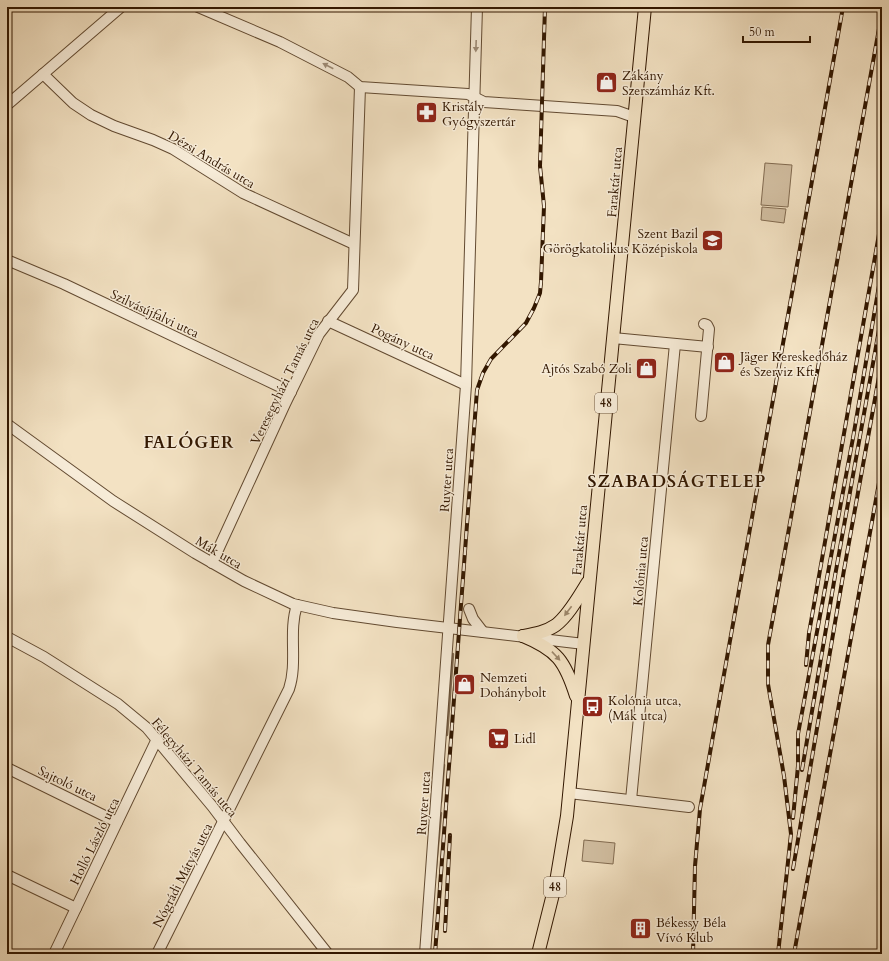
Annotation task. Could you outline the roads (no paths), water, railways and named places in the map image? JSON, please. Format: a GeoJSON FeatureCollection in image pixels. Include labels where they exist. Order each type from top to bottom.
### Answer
{"type":"FeatureCollection","features":[{"type":"Feature","properties":{"kind":"main road","name":"Faraktár utca"},"geometry":{"type":"LineString","coordinates":[[538,954],[556,882],[567,816],[645,7]]}},
{"type":"Feature","properties":{"kind":"main road"},"geometry":{"type":"LineString","coordinates":[[523,636],[545,630],[557,624],[572,606],[590,579]]}},
{"type":"Feature","properties":{"kind":"main road"},"geometry":{"type":"LineString","coordinates":[[523,636],[543,645],[558,658],[569,677],[578,701]]}},
{"type":"Feature","properties":{"kind":"street"},"geometry":{"type":"LineString","coordinates":[[7,105],[121,7]]}},
{"type":"Feature","properties":{"kind":"street"},"geometry":{"type":"LineString","coordinates":[[198,7],[280,42],[348,77],[360,87],[462,93],[470,94],[484,102],[617,111],[634,117]]}},
{"type":"Feature","properties":{"kind":"street","name":"Ruyter utca"},"geometry":{"type":"LineString","coordinates":[[425,954],[466,385],[477,7]]}},
{"type":"Feature","properties":{"kind":"street","name":"Dézsi András utca"},"geometry":{"type":"LineString","coordinates":[[43,74],[73,103],[91,115],[114,126],[173,149],[243,193],[354,244]]}},
{"type":"Feature","properties":{"kind":"street","name":"Veresegyházi Tamás utca"},"geometry":{"type":"LineString","coordinates":[[212,563],[319,334],[328,320],[348,298],[353,290],[360,87]]}},
{"type":"Feature","properties":{"kind":"street","name":"Szilvásújfalvi utca"},"geometry":{"type":"LineString","coordinates":[[7,260],[64,284],[291,392]]}},
{"type":"Feature","properties":{"kind":"street","name":"Pogány utca"},"geometry":{"type":"LineString","coordinates":[[328,320],[466,385]]}},
{"type":"Feature","properties":{"kind":"street"},"geometry":{"type":"LineString","coordinates":[[701,416],[709,329],[708,326],[704,324]]}},
{"type":"Feature","properties":{"kind":"street"},"geometry":{"type":"LineString","coordinates":[[613,338],[708,347]]}},
{"type":"Feature","properties":{"kind":"street","name":"Kolónia utca"},"geometry":{"type":"LineString","coordinates":[[631,800],[675,344]]}},
{"type":"Feature","properties":{"kind":"street","name":"Mák utca"},"geometry":{"type":"LineString","coordinates":[[7,424],[113,501],[212,563],[244,581],[297,605],[333,613],[584,644]]}},
{"type":"Feature","properties":{"kind":"street","name":"Nógrádi Mátyás utca"},"geometry":{"type":"LineString","coordinates":[[157,954],[283,702],[290,684],[293,665],[294,618],[297,605]]}},
{"type":"Feature","properties":{"kind":"street"},"geometry":{"type":"LineString","coordinates":[[469,609],[473,619],[483,632]]}},
{"type":"Feature","properties":{"kind":"street","name":"Félegyházi Tamás utca"},"geometry":{"type":"LineString","coordinates":[[7,637],[44,657],[118,704],[142,723],[224,821],[328,954]]}},
{"type":"Feature","properties":{"kind":"street","name":"Holló László utca"},"geometry":{"type":"LineString","coordinates":[[54,954],[157,740]]}},
{"type":"Feature","properties":{"kind":"street","name":"Sajtoló utca"},"geometry":{"type":"LineString","coordinates":[[7,768],[117,822]]}},
{"type":"Feature","properties":{"kind":"street"},"geometry":{"type":"LineString","coordinates":[[569,793],[689,807]]}},
{"type":"Feature","properties":{"kind":"street"},"geometry":{"type":"LineString","coordinates":[[7,875],[76,908]]}},
{"type":"Feature","properties":{"kind":"waterway"},"geometry":{"type":"LineString","coordinates":[[447,735],[453,654]]}},
{"type":"Feature","properties":{"kind":"waterway"},"geometry":{"type":"LineString","coordinates":[[441,802],[444,765]]}},
{"type":"Feature","properties":{"kind":"waterway"},"geometry":{"type":"LineString","coordinates":[[435,878],[441,813]]}},
{"type":"Feature","properties":{"kind":"railway"},"geometry":{"type":"LineString","coordinates":[[435,954],[477,390],[483,373],[491,359],[526,323],[540,293],[544,206],[540,166],[545,7]]}},
{"type":"Feature","properties":{"kind":"railway"},"geometry":{"type":"LineString","coordinates":[[693,954],[695,866],[700,809],[843,7]]}},
{"type":"Feature","properties":{"kind":"railway"},"geometry":{"type":"LineString","coordinates":[[778,954],[791,834],[784,776],[768,684],[768,645],[882,12]]}},
{"type":"Feature","properties":{"kind":"railway"},"geometry":{"type":"LineString","coordinates":[[806,665],[809,633],[882,217]]}},
{"type":"Feature","properties":{"kind":"railway"},"geometry":{"type":"LineString","coordinates":[[793,818],[798,766],[798,734],[853,438],[882,268]]}},
{"type":"Feature","properties":{"kind":"railway"},"geometry":{"type":"LineString","coordinates":[[802,770],[882,313]]}},
{"type":"Feature","properties":{"kind":"railway"},"geometry":{"type":"LineString","coordinates":[[793,869],[844,570],[882,360]]}},
{"type":"Feature","properties":{"kind":"railway"},"geometry":{"type":"LineString","coordinates":[[794,954],[882,466]]}},
{"type":"Feature","properties":{"kind":"railway"},"geometry":{"type":"LineString","coordinates":[[445,931],[450,835]]}},
{"type":"Feature","properties":{"kind":"place","name":"Zákány Szerszámház Kft."},"geometry":{"type":"Point","coordinates":[607,82]}},
{"type":"Feature","properties":{"kind":"place","name":"Kristály Gyógyszertár"},"geometry":{"type":"Point","coordinates":[427,113]}},
{"type":"Feature","properties":{"kind":"place","name":"Szent Bazil Görögkatolikus Középiskola"},"geometry":{"type":"Point","coordinates":[713,240]}},
{"type":"Feature","properties":{"kind":"place","name":"Jäger Kereskedőház és Szerviz Kft."},"geometry":{"type":"Point","coordinates":[724,363]}},
{"type":"Feature","properties":{"kind":"place","name":"Ajtós Szabó Zoli"},"geometry":{"type":"Point","coordinates":[647,368]}},
{"type":"Feature","properties":{"kind":"place","name":"Nemzeti Dohánybolt"},"geometry":{"type":"Point","coordinates":[465,684]}},
{"type":"Feature","properties":{"kind":"place","name":"Kolónia utca, (Mák utca)"},"geometry":{"type":"Point","coordinates":[592,707]}},
{"type":"Feature","properties":{"kind":"place","name":"Lidl"},"geometry":{"type":"Point","coordinates":[498,738]}},
{"type":"Feature","properties":{"kind":"place","name":"Békessy Béla Vívó Klub"},"geometry":{"type":"Point","coordinates":[641,929]}},
{"type":"Feature","properties":{"kind":"district","name":"FALÓGER"},"geometry":{"type":"Point","coordinates":[189,442]}},
{"type":"Feature","properties":{"kind":"district","name":"SZABADSÁGTELEP"},"geometry":{"type":"Point","coordinates":[677,481]}}]}
